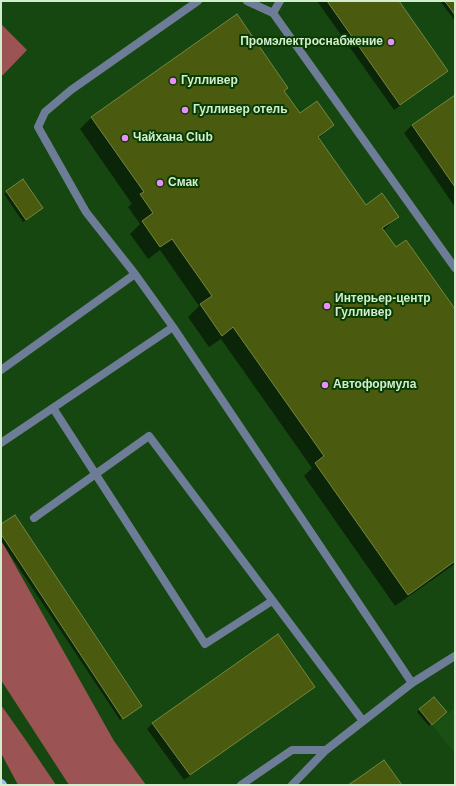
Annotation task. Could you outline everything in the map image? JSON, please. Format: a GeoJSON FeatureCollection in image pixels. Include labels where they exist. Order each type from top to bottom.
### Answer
{"type":"FeatureCollection","features":[{"type":"Feature","properties":{"kind":"lane"},"geometry":{"type":"LineString","coordinates":[[198,1],[71,90],[45,112],[38,127],[86,212],[135,274],[172,327],[412,683]]}},
{"type":"Feature","properties":{"kind":"lane"},"geometry":{"type":"LineString","coordinates":[[247,1],[273,13],[455,268]]}},
{"type":"Feature","properties":{"kind":"lane"},"geometry":{"type":"LineString","coordinates":[[273,13],[280,1]]}},
{"type":"Feature","properties":{"kind":"lane"},"geometry":{"type":"LineString","coordinates":[[1,370],[135,274]]}},
{"type":"Feature","properties":{"kind":"lane"},"geometry":{"type":"LineString","coordinates":[[1,443],[172,327]]}},
{"type":"Feature","properties":{"kind":"lane"},"geometry":{"type":"LineString","coordinates":[[53,408],[206,644],[272,601]]}},
{"type":"Feature","properties":{"kind":"lane"},"geometry":{"type":"LineString","coordinates":[[34,518],[149,436],[363,722]]}},
{"type":"Feature","properties":{"kind":"lane"},"geometry":{"type":"LineString","coordinates":[[292,785],[326,750],[412,683],[455,656]]}},
{"type":"Feature","properties":{"kind":"lane"},"geometry":{"type":"LineString","coordinates":[[241,785],[292,750],[326,750]]}},
{"type":"Feature","properties":{"kind":"shaded area"},"geometry":{"type":"Polygon","coordinates":[[[1,24],[27,50],[3,75],[1,75],[1,24]]]}},
{"type":"Feature","properties":{"kind":"shaded area"},"geometry":{"type":"Polygon","coordinates":[[[1,540],[114,741],[146,785],[69,785],[1,680],[1,540]]]}},
{"type":"Feature","properties":{"kind":"shaded area"},"geometry":{"type":"Polygon","coordinates":[[[1,705],[56,785],[18,785],[1,753],[1,705]]]}},
{"type":"Feature","properties":{"kind":"shaded area"},"geometry":{"type":"Polygon","coordinates":[[[455,708],[455,754],[433,726],[455,708]]]}},
{"type":"Feature","properties":{"kind":"building","name":"Промэлектроснабжение"},"geometry":{"type":"Polygon","coordinates":[[[327,1],[399,1],[448,71],[400,105],[327,1]]]}},
{"type":"Feature","properties":{"kind":"building"},"geometry":{"type":"Polygon","coordinates":[[[444,1],[455,1],[455,15],[447,4],[444,1]]]}},
{"type":"Feature","properties":{"kind":"building","name":"Интерьер-центр Гулливер"},"geometry":{"type":"Polygon","coordinates":[[[237,14],[288,88],[284,91],[300,113],[317,101],[334,125],[318,137],[366,205],[382,193],[399,217],[382,228],[396,247],[406,240],[455,309],[455,561],[408,595],[315,463],[324,456],[233,327],[222,336],[200,304],[212,296],[172,239],[160,247],[142,221],[153,213],[140,194],[144,192],[91,117],[237,14]]]}},
{"type":"Feature","properties":{"kind":"building"},"geometry":{"type":"Polygon","coordinates":[[[455,95],[455,187],[412,125],[455,95]]]}},
{"type":"Feature","properties":{"kind":"building"},"geometry":{"type":"Polygon","coordinates":[[[23,179],[43,208],[26,220],[6,191],[23,179]]]}},
{"type":"Feature","properties":{"kind":"building"},"geometry":{"type":"Polygon","coordinates":[[[15,515],[142,706],[123,719],[1,534],[1,524],[15,515]]]}},
{"type":"Feature","properties":{"kind":"building"},"geometry":{"type":"Polygon","coordinates":[[[278,634],[315,687],[190,775],[152,723],[278,634]]]}},
{"type":"Feature","properties":{"kind":"building"},"geometry":{"type":"Polygon","coordinates":[[[434,697],[447,712],[432,725],[419,709],[434,697]]]}},
{"type":"Feature","properties":{"kind":"building"},"geometry":{"type":"Polygon","coordinates":[[[384,760],[402,785],[348,785],[363,775],[384,760]]]}},
{"type":"Feature","properties":{"kind":"place","name":"Промэлектроснабжение"},"geometry":{"type":"Point","coordinates":[391,42]}},
{"type":"Feature","properties":{"kind":"place","name":"Гулливер"},"geometry":{"type":"Point","coordinates":[173,81]}},
{"type":"Feature","properties":{"kind":"place","name":"Гулливер отель"},"geometry":{"type":"Point","coordinates":[185,110]}},
{"type":"Feature","properties":{"kind":"place","name":"Чайхана Club"},"geometry":{"type":"Point","coordinates":[125,138]}},
{"type":"Feature","properties":{"kind":"place","name":"Смак"},"geometry":{"type":"Point","coordinates":[160,183]}},
{"type":"Feature","properties":{"kind":"place","name":"Интерьер-центр Гулливер"},"geometry":{"type":"Point","coordinates":[327,306]}},
{"type":"Feature","properties":{"kind":"place","name":"Автоформула"},"geometry":{"type":"Point","coordinates":[325,385]}}]}
